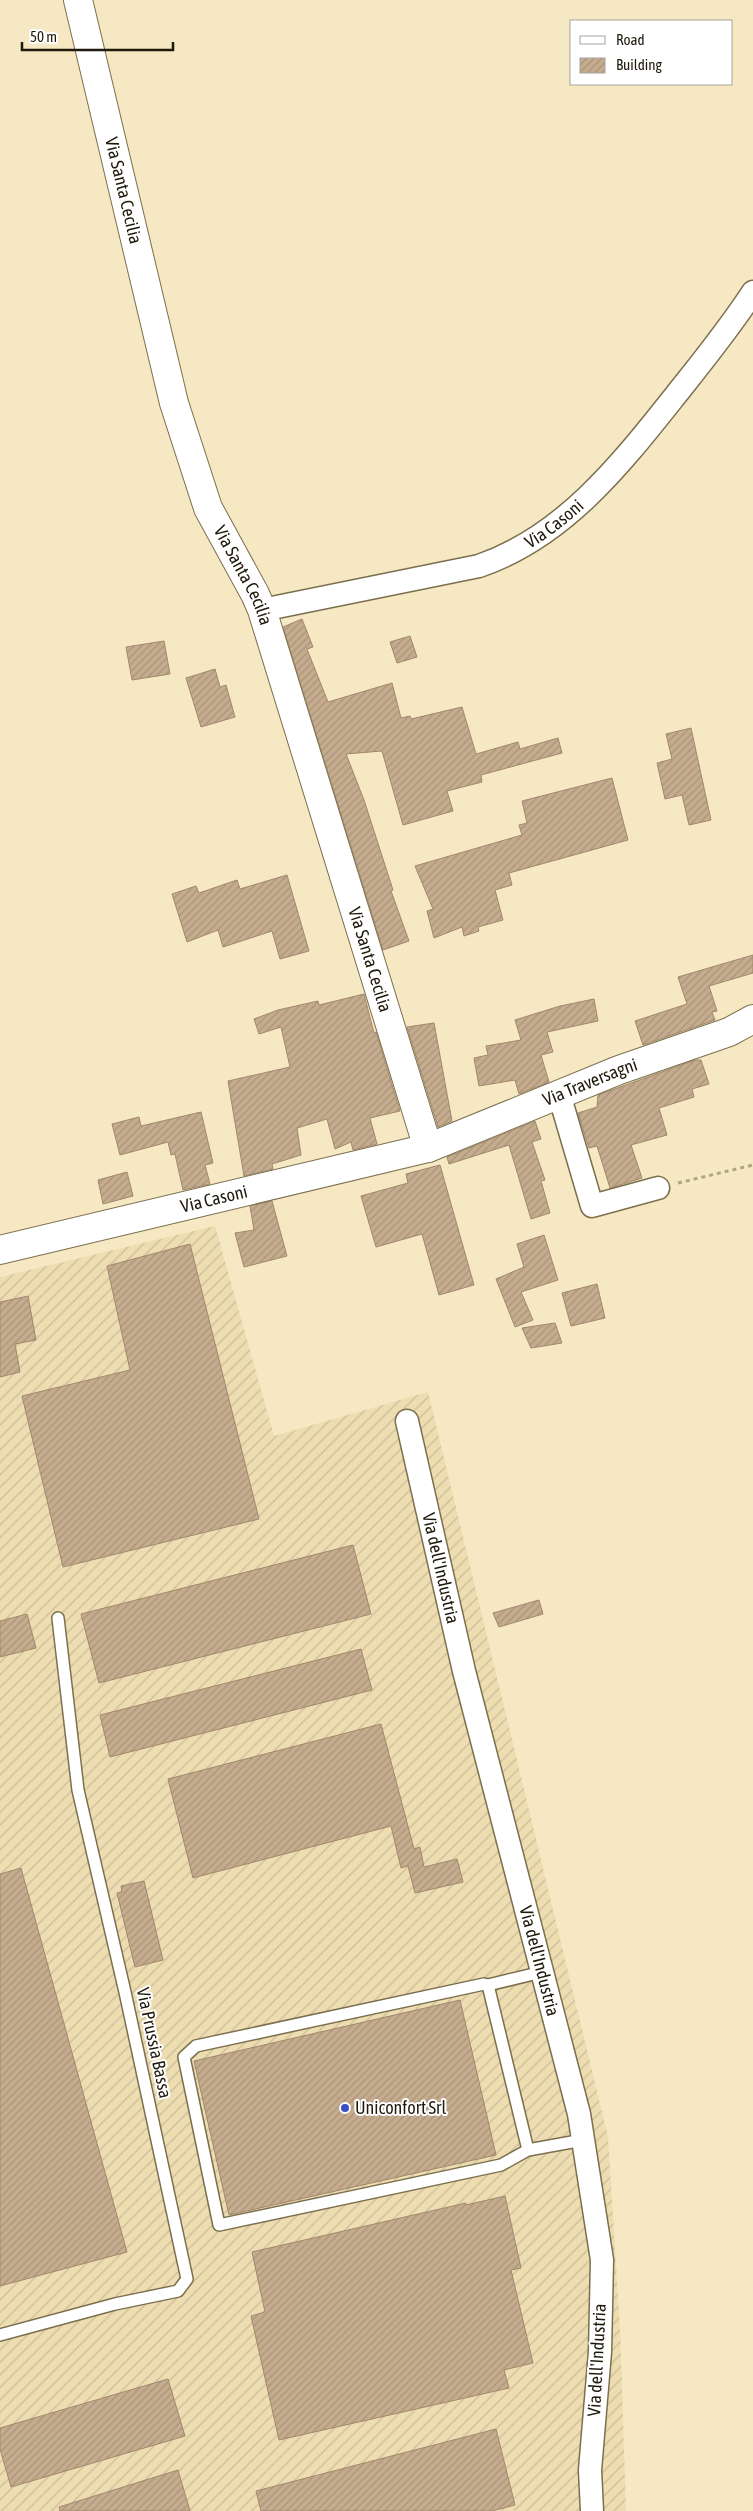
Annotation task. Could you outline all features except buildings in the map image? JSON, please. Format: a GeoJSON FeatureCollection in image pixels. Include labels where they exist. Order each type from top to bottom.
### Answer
{"type":"FeatureCollection","features":[{"type":"Feature","properties":{"kind":"street","name":"Via Santa Cecilia"},"geometry":{"type":"LineString","coordinates":[[78,0],[174,403],[208,508],[262,610],[428,1148]]}},
{"type":"Feature","properties":{"kind":"street","name":"Via Casoni"},"geometry":{"type":"LineString","coordinates":[[262,610],[479,566],[506,556],[530,542],[553,526],[587,497],[633,449],[728,329],[753,292]]}},
{"type":"Feature","properties":{"kind":"street","name":"Via Traversagni"},"geometry":{"type":"LineString","coordinates":[[428,1148],[619,1070],[729,1032],[753,1019]]}},
{"type":"Feature","properties":{"kind":"street"},"geometry":{"type":"LineString","coordinates":[[559,1094],[592,1206],[658,1188]]}},
{"type":"Feature","properties":{"kind":"street","name":"Via Casoni"},"geometry":{"type":"LineString","coordinates":[[0,1250],[428,1148]]}},
{"type":"Feature","properties":{"kind":"street","name":"Via dell'Industria"},"geometry":{"type":"LineString","coordinates":[[407,1421],[464,1671],[579,2114],[602,2260],[600,2352],[590,2470],[592,2511]]}},
{"type":"Feature","properties":{"kind":"lane","name":"Via Prussia Bassa"},"geometry":{"type":"LineString","coordinates":[[0,2335],[115,2304],[178,2291],[187,2279],[125,1992],[78,1790],[58,1618]]}},
{"type":"Feature","properties":{"kind":"lane"},"geometry":{"type":"LineString","coordinates":[[542,1972],[196,2046],[184,2057],[219,2225],[501,2165],[528,2150],[583,2140]]}},
{"type":"Feature","properties":{"kind":"lane"},"geometry":{"type":"LineString","coordinates":[[488,1985],[528,2150]]}},
{"type":"Feature","properties":{"kind":"path"},"geometry":{"type":"LineString","coordinates":[[658,1188],[753,1165]]}},
{"type":"Feature","properties":{"kind":"shaded area"},"geometry":{"type":"Polygon","coordinates":[[[215,1226],[274,1436],[428,1392],[608,2137],[620,2327],[626,2511],[0,2511],[0,1277],[215,1226]]]}},
{"type":"Feature","properties":{"kind":"place","name":"Uniconfort Srl"},"geometry":{"type":"Point","coordinates":[345,2108]}}]}
